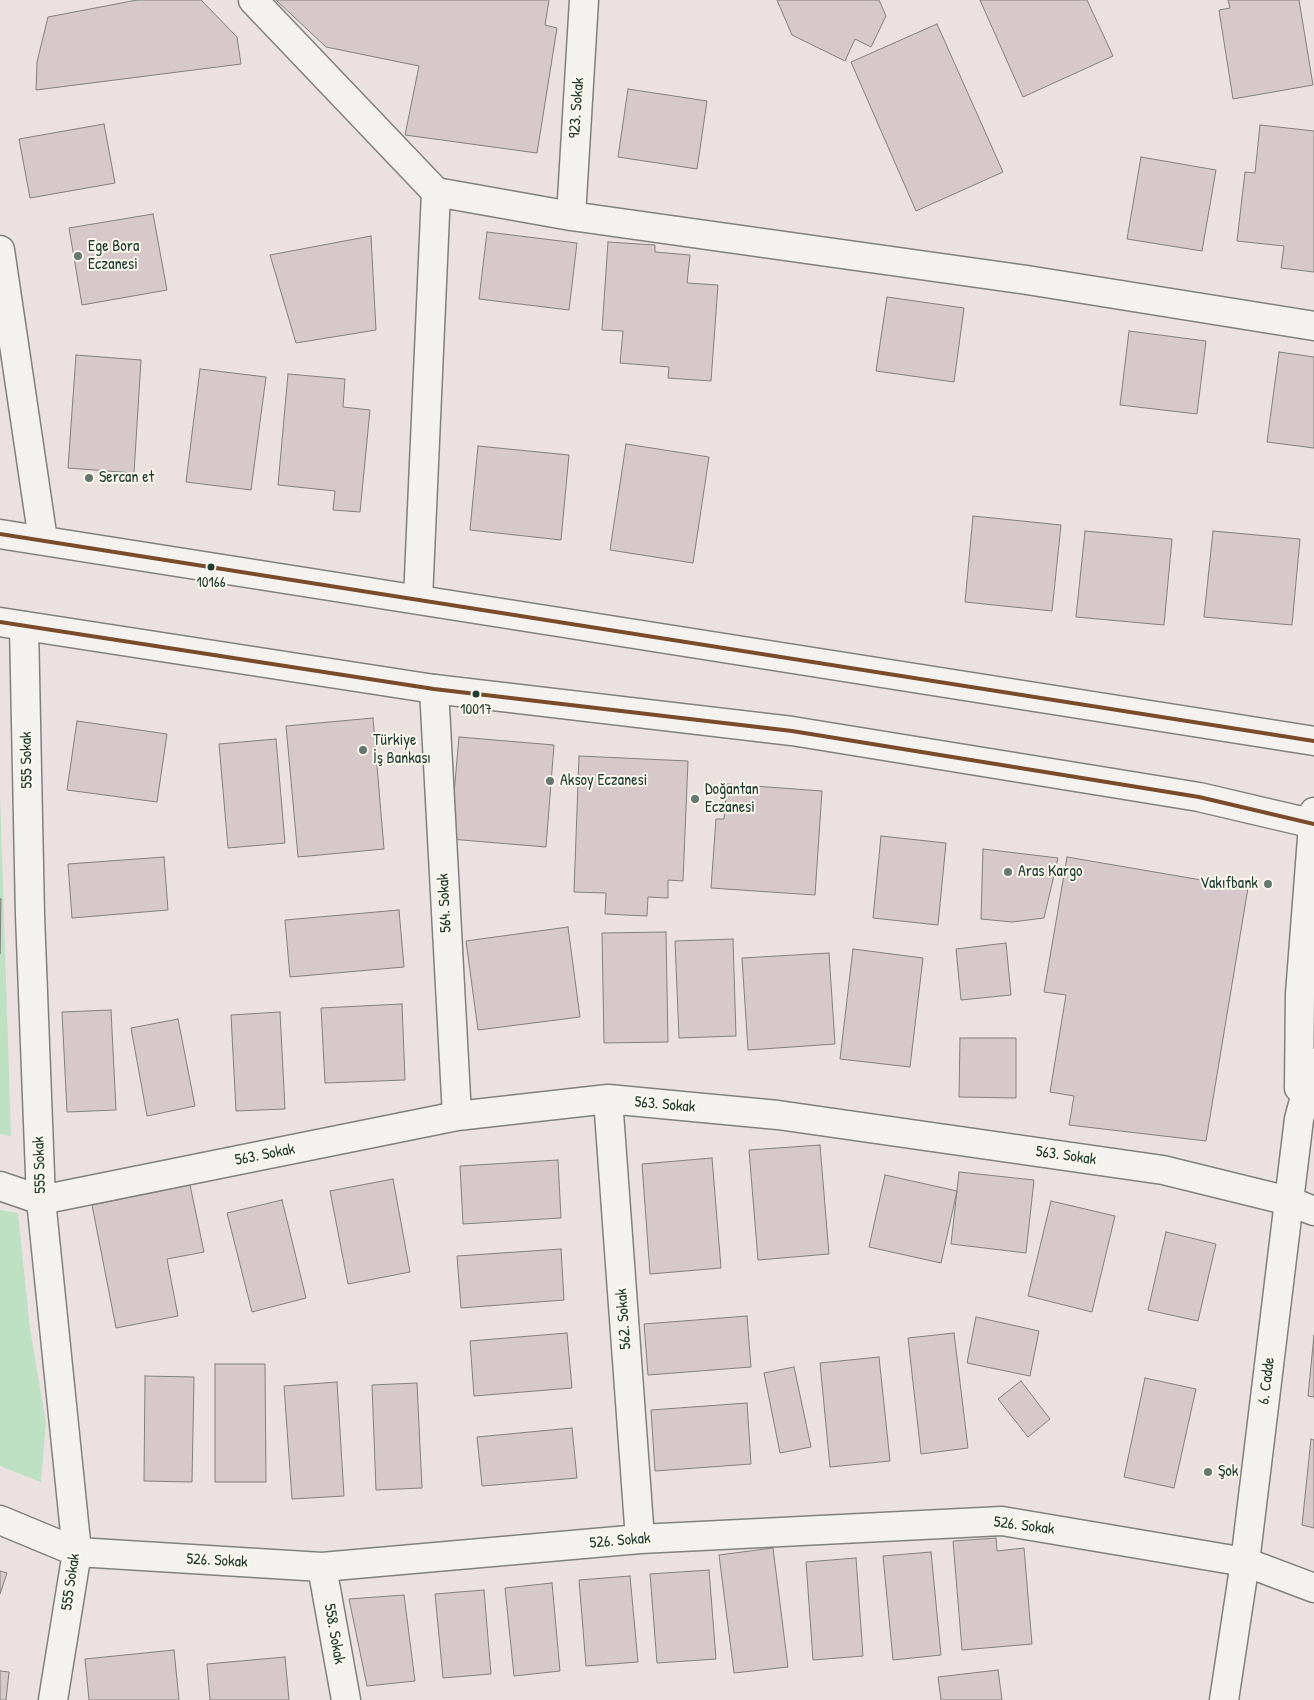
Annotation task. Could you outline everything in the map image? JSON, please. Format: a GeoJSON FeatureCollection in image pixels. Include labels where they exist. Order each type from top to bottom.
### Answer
{"type":"FeatureCollection","features":[{"type":"Feature","properties":{"kind":"street"},"geometry":{"type":"LineString","coordinates":[[253,0],[436,192],[571,216],[1027,280],[1314,326]]}},
{"type":"Feature","properties":{"kind":"street","name":"923. Sokak"},"geometry":{"type":"LineString","coordinates":[[571,216],[584,0]]}},
{"type":"Feature","properties":{"kind":"street"},"geometry":{"type":"LineString","coordinates":[[418,599],[436,192]]}},
{"type":"Feature","properties":{"kind":"street"},"geometry":{"type":"LineString","coordinates":[[0,250],[43,540]]}},
{"type":"Feature","properties":{"kind":"street"},"geometry":{"type":"LineString","coordinates":[[0,534],[1314,741]]}},
{"type":"Feature","properties":{"kind":"street"},"geometry":{"type":"LineString","coordinates":[[12,624],[434,689],[792,731],[1199,797],[1313,819],[1300,994],[1299,1120]]}},
{"type":"Feature","properties":{"kind":"street","name":"555 Sokak"},"geometry":{"type":"LineString","coordinates":[[12,624],[30,915],[41,1200],[77,1552],[53,1700]]}},
{"type":"Feature","properties":{"kind":"street","name":"564. Sokak"},"geometry":{"type":"LineString","coordinates":[[434,689],[457,1116]]}},
{"type":"Feature","properties":{"kind":"street","name":"6. Cadde"},"geometry":{"type":"LineString","coordinates":[[1224,1700],[1302,1206],[1299,1120],[1314,1063]]}},
{"type":"Feature","properties":{"kind":"street","name":"563. Sokak"},"geometry":{"type":"LineString","coordinates":[[41,1200],[457,1116],[608,1099],[778,1115],[1163,1170],[1302,1206]]}},
{"type":"Feature","properties":{"kind":"street","name":"562. Sokak"},"geometry":{"type":"LineString","coordinates":[[608,1099],[640,1539]]}},
{"type":"Feature","properties":{"kind":"street"},"geometry":{"type":"LineString","coordinates":[[0,1186],[41,1200]]}},
{"type":"Feature","properties":{"kind":"street","name":"526. Sokak"},"geometry":{"type":"LineString","coordinates":[[0,1520],[77,1552],[322,1567],[640,1539],[1002,1521],[1245,1562],[1314,1588]]}},
{"type":"Feature","properties":{"kind":"street","name":"558. Sokak"},"geometry":{"type":"LineString","coordinates":[[322,1567],[346,1700]]}},
{"type":"Feature","properties":{"kind":"green space"},"geometry":{"type":"Polygon","coordinates":[[[0,793],[11,1136],[0,1134],[0,793]]]}},
{"type":"Feature","properties":{"kind":"green space"},"geometry":{"type":"Polygon","coordinates":[[[0,1210],[18,1213],[30,1329],[46,1423],[41,1482],[0,1466],[0,1210]]]}},
{"type":"Feature","properties":{"kind":"building"},"geometry":{"type":"Polygon","coordinates":[[[137,0],[201,0],[237,37],[241,64],[36,90],[37,62],[48,17],[137,0]]]}},
{"type":"Feature","properties":{"kind":"building"},"geometry":{"type":"Polygon","coordinates":[[[276,0],[549,0],[545,25],[557,28],[537,153],[405,135],[419,66],[326,47],[276,0]]]}},
{"type":"Feature","properties":{"kind":"building"},"geometry":{"type":"Polygon","coordinates":[[[777,0],[879,0],[886,16],[871,47],[855,39],[845,61],[792,35],[777,0]]]}},
{"type":"Feature","properties":{"kind":"building"},"geometry":{"type":"Polygon","coordinates":[[[980,0],[1087,0],[1113,56],[1023,97],[980,0]]]}},
{"type":"Feature","properties":{"kind":"building"},"geometry":{"type":"Polygon","coordinates":[[[1228,0],[1299,0],[1313,85],[1233,99],[1219,10],[1230,8],[1228,0]]]}},
{"type":"Feature","properties":{"kind":"building"},"geometry":{"type":"Polygon","coordinates":[[[937,24],[1003,172],[916,211],[851,62],[937,24]]]}},
{"type":"Feature","properties":{"kind":"building"},"geometry":{"type":"Polygon","coordinates":[[[628,89],[707,101],[697,169],[618,157],[628,89]]]}},
{"type":"Feature","properties":{"kind":"building"},"geometry":{"type":"Polygon","coordinates":[[[104,124],[115,183],[30,198],[19,139],[104,124]]]}},
{"type":"Feature","properties":{"kind":"building"},"geometry":{"type":"Polygon","coordinates":[[[1260,125],[1314,131],[1314,272],[1281,268],[1284,246],[1237,241],[1245,172],[1255,173],[1260,125]]]}},
{"type":"Feature","properties":{"kind":"building"},"geometry":{"type":"Polygon","coordinates":[[[1141,157],[1216,170],[1202,251],[1127,239],[1141,157]]]}},
{"type":"Feature","properties":{"kind":"building"},"geometry":{"type":"Polygon","coordinates":[[[153,214],[167,290],[82,305],[69,228],[153,214]]]}},
{"type":"Feature","properties":{"kind":"building"},"geometry":{"type":"Polygon","coordinates":[[[487,232],[577,243],[569,310],[479,299],[487,232]]]}},
{"type":"Feature","properties":{"kind":"building"},"geometry":{"type":"Polygon","coordinates":[[[371,236],[376,330],[296,343],[270,255],[371,236]]]}},
{"type":"Feature","properties":{"kind":"building"},"geometry":{"type":"Polygon","coordinates":[[[608,242],[655,245],[655,252],[690,255],[687,283],[718,285],[711,381],[668,378],[669,367],[620,363],[623,331],[602,330],[608,242]]]}},
{"type":"Feature","properties":{"kind":"building"},"geometry":{"type":"Polygon","coordinates":[[[887,297],[964,308],[954,382],[876,371],[887,297]]]}},
{"type":"Feature","properties":{"kind":"building"},"geometry":{"type":"Polygon","coordinates":[[[1129,331],[1206,341],[1197,414],[1120,405],[1129,331]]]}},
{"type":"Feature","properties":{"kind":"building"},"geometry":{"type":"Polygon","coordinates":[[[1279,352],[1314,357],[1314,448],[1267,442],[1279,352]]]}},
{"type":"Feature","properties":{"kind":"building"},"geometry":{"type":"Polygon","coordinates":[[[76,355],[141,360],[134,473],[68,468],[76,355]]]}},
{"type":"Feature","properties":{"kind":"building"},"geometry":{"type":"Polygon","coordinates":[[[200,369],[266,377],[251,490],[186,482],[200,369]]]}},
{"type":"Feature","properties":{"kind":"building"},"geometry":{"type":"Polygon","coordinates":[[[288,374],[345,379],[343,407],[370,410],[360,512],[333,510],[335,491],[278,485],[288,374]]]}},
{"type":"Feature","properties":{"kind":"building"},"geometry":{"type":"Polygon","coordinates":[[[626,444],[709,457],[693,563],[610,550],[626,444]]]}},
{"type":"Feature","properties":{"kind":"building"},"geometry":{"type":"Polygon","coordinates":[[[478,446],[569,455],[561,540],[470,530],[478,446]]]}},
{"type":"Feature","properties":{"kind":"building"},"geometry":{"type":"Polygon","coordinates":[[[973,516],[1061,525],[1052,611],[965,602],[973,516]]]}},
{"type":"Feature","properties":{"kind":"building"},"geometry":{"type":"Polygon","coordinates":[[[1085,531],[1172,539],[1164,625],[1076,617],[1085,531]]]}},
{"type":"Feature","properties":{"kind":"building"},"geometry":{"type":"Polygon","coordinates":[[[1213,531],[1300,539],[1292,625],[1204,617],[1213,531]]]}},
{"type":"Feature","properties":{"kind":"building"},"geometry":{"type":"Polygon","coordinates":[[[373,718],[384,849],[298,857],[286,726],[373,718]]]}},
{"type":"Feature","properties":{"kind":"building"},"geometry":{"type":"Polygon","coordinates":[[[77,721],[167,734],[157,802],[67,790],[77,721]]]}},
{"type":"Feature","properties":{"kind":"building"},"geometry":{"type":"Polygon","coordinates":[[[459,737],[554,745],[546,847],[450,839],[459,737]]]}},
{"type":"Feature","properties":{"kind":"building"},"geometry":{"type":"Polygon","coordinates":[[[276,739],[285,843],[228,848],[219,744],[276,739]]]}},
{"type":"Feature","properties":{"kind":"building"},"geometry":{"type":"Polygon","coordinates":[[[579,756],[688,761],[683,881],[668,880],[668,898],[648,897],[647,916],[605,914],[606,893],[574,892],[579,756]]]}},
{"type":"Feature","properties":{"kind":"building"},"geometry":{"type":"Polygon","coordinates":[[[727,784],[822,791],[815,895],[711,888],[716,819],[724,819],[727,784]]]}},
{"type":"Feature","properties":{"kind":"building"},"geometry":{"type":"Polygon","coordinates":[[[881,836],[946,843],[938,925],[873,918],[881,836]]]}},
{"type":"Feature","properties":{"kind":"building"},"geometry":{"type":"Polygon","coordinates":[[[983,849],[1058,858],[1044,918],[1012,922],[981,919],[983,849]]]}},
{"type":"Feature","properties":{"kind":"building"},"geometry":{"type":"Polygon","coordinates":[[[164,857],[168,910],[72,918],[68,864],[164,857]]]}},
{"type":"Feature","properties":{"kind":"building"},"geometry":{"type":"Polygon","coordinates":[[[1067,857],[1248,888],[1206,1141],[1069,1125],[1074,1096],[1050,1092],[1066,995],[1044,992],[1067,857]]]}},
{"type":"Feature","properties":{"kind":"building"},"geometry":{"type":"Polygon","coordinates":[[[0,899],[1,899],[0,954],[0,899]]]}},
{"type":"Feature","properties":{"kind":"building"},"geometry":{"type":"Polygon","coordinates":[[[399,910],[404,967],[290,977],[285,920],[399,910]]]}},
{"type":"Feature","properties":{"kind":"building"},"geometry":{"type":"Polygon","coordinates":[[[568,927],[580,1017],[478,1030],[466,941],[568,927]]]}},
{"type":"Feature","properties":{"kind":"building"},"geometry":{"type":"Polygon","coordinates":[[[666,932],[668,1042],[604,1043],[602,933],[666,932]]]}},
{"type":"Feature","properties":{"kind":"building"},"geometry":{"type":"Polygon","coordinates":[[[733,939],[736,1036],[679,1038],[675,941],[733,939]]]}},
{"type":"Feature","properties":{"kind":"building"},"geometry":{"type":"Polygon","coordinates":[[[1006,943],[1011,995],[961,1000],[956,949],[1006,943]]]}},
{"type":"Feature","properties":{"kind":"building"},"geometry":{"type":"Polygon","coordinates":[[[853,949],[923,958],[910,1067],[840,1059],[853,949]]]}},
{"type":"Feature","properties":{"kind":"building"},"geometry":{"type":"Polygon","coordinates":[[[829,953],[835,1044],[748,1050],[742,958],[829,953]]]}},
{"type":"Feature","properties":{"kind":"building"},"geometry":{"type":"Polygon","coordinates":[[[402,1004],[405,1080],[325,1083],[321,1008],[402,1004]]]}},
{"type":"Feature","properties":{"kind":"building"},"geometry":{"type":"Polygon","coordinates":[[[111,1010],[116,1110],[67,1112],[62,1012],[111,1010]]]}},
{"type":"Feature","properties":{"kind":"building"},"geometry":{"type":"Polygon","coordinates":[[[280,1012],[285,1109],[236,1111],[231,1015],[280,1012]]]}},
{"type":"Feature","properties":{"kind":"building"},"geometry":{"type":"Polygon","coordinates":[[[178,1019],[195,1106],[147,1116],[131,1028],[178,1019]]]}},
{"type":"Feature","properties":{"kind":"building"},"geometry":{"type":"Polygon","coordinates":[[[960,1038],[1016,1038],[1016,1098],[959,1097],[960,1038]]]}},
{"type":"Feature","properties":{"kind":"building"},"geometry":{"type":"Polygon","coordinates":[[[820,1145],[829,1254],[758,1260],[749,1150],[820,1145]]]}},
{"type":"Feature","properties":{"kind":"building"},"geometry":{"type":"Polygon","coordinates":[[[712,1158],[721,1268],[650,1274],[642,1164],[712,1158]]]}},
{"type":"Feature","properties":{"kind":"building"},"geometry":{"type":"Polygon","coordinates":[[[558,1160],[561,1218],[463,1224],[460,1166],[558,1160]]]}},
{"type":"Feature","properties":{"kind":"building"},"geometry":{"type":"Polygon","coordinates":[[[959,1172],[1034,1180],[1026,1253],[951,1244],[959,1172]]]}},
{"type":"Feature","properties":{"kind":"building"},"geometry":{"type":"Polygon","coordinates":[[[885,1175],[957,1191],[941,1263],[869,1247],[885,1175]]]}},
{"type":"Feature","properties":{"kind":"building"},"geometry":{"type":"Polygon","coordinates":[[[393,1179],[410,1272],[348,1284],[330,1191],[393,1179]]]}},
{"type":"Feature","properties":{"kind":"building"},"geometry":{"type":"Polygon","coordinates":[[[190,1185],[204,1252],[167,1259],[178,1316],[116,1328],[92,1205],[190,1185]]]}},
{"type":"Feature","properties":{"kind":"building"},"geometry":{"type":"Polygon","coordinates":[[[282,1200],[306,1298],[252,1312],[227,1213],[282,1200]]]}},
{"type":"Feature","properties":{"kind":"building"},"geometry":{"type":"Polygon","coordinates":[[[1051,1201],[1115,1216],[1092,1312],[1028,1296],[1051,1201]]]}},
{"type":"Feature","properties":{"kind":"building"},"geometry":{"type":"Polygon","coordinates":[[[1166,1232],[1216,1244],[1198,1321],[1148,1310],[1166,1232]]]}},
{"type":"Feature","properties":{"kind":"building"},"geometry":{"type":"Polygon","coordinates":[[[561,1249],[564,1300],[461,1308],[457,1256],[561,1249]]]}},
{"type":"Feature","properties":{"kind":"building"},"geometry":{"type":"Polygon","coordinates":[[[747,1316],[751,1367],[648,1375],[644,1324],[747,1316]]]}},
{"type":"Feature","properties":{"kind":"building"},"geometry":{"type":"Polygon","coordinates":[[[976,1317],[1039,1331],[1030,1376],[967,1363],[976,1317]]]}},
{"type":"Feature","properties":{"kind":"building"},"geometry":{"type":"Polygon","coordinates":[[[567,1333],[572,1388],[474,1396],[470,1341],[567,1333]]]}},
{"type":"Feature","properties":{"kind":"building"},"geometry":{"type":"Polygon","coordinates":[[[954,1333],[968,1448],[921,1454],[908,1338],[954,1333]]]}},
{"type":"Feature","properties":{"kind":"building"},"geometry":{"type":"Polygon","coordinates":[[[1314,1335],[1314,1397],[1308,1396],[1314,1335]]]}},
{"type":"Feature","properties":{"kind":"building"},"geometry":{"type":"Polygon","coordinates":[[[879,1357],[890,1461],[830,1467],[820,1363],[879,1357]]]}},
{"type":"Feature","properties":{"kind":"building"},"geometry":{"type":"Polygon","coordinates":[[[215,1364],[265,1364],[266,1482],[215,1482],[215,1364]]]}},
{"type":"Feature","properties":{"kind":"building"},"geometry":{"type":"Polygon","coordinates":[[[794,1367],[811,1447],[780,1453],[764,1373],[794,1367]]]}},
{"type":"Feature","properties":{"kind":"building"},"geometry":{"type":"Polygon","coordinates":[[[145,1376],[194,1377],[192,1482],[144,1481],[145,1376]]]}},
{"type":"Feature","properties":{"kind":"building"},"geometry":{"type":"Polygon","coordinates":[[[1145,1378],[1196,1389],[1174,1488],[1124,1477],[1145,1378]]]}},
{"type":"Feature","properties":{"kind":"building"},"geometry":{"type":"Polygon","coordinates":[[[1021,1381],[1050,1419],[1028,1437],[998,1399],[1021,1381]]]}},
{"type":"Feature","properties":{"kind":"building"},"geometry":{"type":"Polygon","coordinates":[[[337,1382],[344,1496],[292,1499],[284,1386],[337,1382]]]}},
{"type":"Feature","properties":{"kind":"building"},"geometry":{"type":"Polygon","coordinates":[[[417,1383],[422,1488],[376,1490],[372,1385],[417,1383]]]}},
{"type":"Feature","properties":{"kind":"building"},"geometry":{"type":"Polygon","coordinates":[[[747,1403],[751,1464],[655,1471],[651,1410],[747,1403]]]}},
{"type":"Feature","properties":{"kind":"building"},"geometry":{"type":"Polygon","coordinates":[[[572,1428],[577,1478],[482,1486],[477,1437],[572,1428]]]}},
{"type":"Feature","properties":{"kind":"building"},"geometry":{"type":"Polygon","coordinates":[[[1311,1439],[1314,1440],[1314,1528],[1302,1525],[1311,1439]]]}},
{"type":"Feature","properties":{"kind":"building"},"geometry":{"type":"Polygon","coordinates":[[[996,1538],[997,1551],[1024,1548],[1032,1644],[962,1650],[953,1541],[996,1538]]]}},
{"type":"Feature","properties":{"kind":"building"},"geometry":{"type":"Polygon","coordinates":[[[773,1548],[788,1667],[734,1673],[719,1555],[773,1548]]]}},
{"type":"Feature","properties":{"kind":"building"},"geometry":{"type":"Polygon","coordinates":[[[931,1552],[941,1655],[893,1660],[883,1556],[931,1552]]]}},
{"type":"Feature","properties":{"kind":"building"},"geometry":{"type":"Polygon","coordinates":[[[856,1558],[863,1656],[813,1660],[806,1562],[856,1558]]]}},
{"type":"Feature","properties":{"kind":"building"},"geometry":{"type":"Polygon","coordinates":[[[709,1570],[716,1659],[657,1663],[650,1574],[709,1570]]]}},
{"type":"Feature","properties":{"kind":"building"},"geometry":{"type":"Polygon","coordinates":[[[0,1571],[7,1573],[0,1594],[0,1571]]]}},
{"type":"Feature","properties":{"kind":"building"},"geometry":{"type":"Polygon","coordinates":[[[630,1576],[638,1662],[586,1666],[579,1580],[630,1576]]]}},
{"type":"Feature","properties":{"kind":"building"},"geometry":{"type":"Polygon","coordinates":[[[552,1583],[560,1671],[514,1676],[505,1588],[552,1583]]]}},
{"type":"Feature","properties":{"kind":"building"},"geometry":{"type":"Polygon","coordinates":[[[484,1590],[491,1674],[443,1678],[435,1594],[484,1590]]]}},
{"type":"Feature","properties":{"kind":"building"},"geometry":{"type":"Polygon","coordinates":[[[404,1595],[415,1681],[367,1686],[349,1599],[404,1595]]]}},
{"type":"Feature","properties":{"kind":"building"},"geometry":{"type":"Polygon","coordinates":[[[174,1650],[179,1700],[89,1700],[85,1659],[174,1650]]]}},
{"type":"Feature","properties":{"kind":"building"},"geometry":{"type":"Polygon","coordinates":[[[285,1657],[289,1700],[210,1700],[207,1664],[285,1657]]]}},
{"type":"Feature","properties":{"kind":"building"},"geometry":{"type":"Polygon","coordinates":[[[998,1670],[1002,1700],[941,1700],[938,1677],[998,1670]]]}},
{"type":"Feature","properties":{"kind":"building"},"geometry":{"type":"Polygon","coordinates":[[[0,1671],[9,1672],[6,1700],[0,1700],[0,1671]]]}},
{"type":"Feature","properties":{"kind":"transit line"},"geometry":{"type":"LineString","coordinates":[[0,534],[1314,741]]}},
{"type":"Feature","properties":{"kind":"transit line"},"geometry":{"type":"LineString","coordinates":[[0,622],[434,689],[792,731],[1199,797],[1314,824]]}},
{"type":"Feature","properties":{"kind":"place","name":"Ege Bora Eczanesi"},"geometry":{"type":"Point","coordinates":[78,256]}},
{"type":"Feature","properties":{"kind":"place","name":"Sercan et"},"geometry":{"type":"Point","coordinates":[89,478]}},
{"type":"Feature","properties":{"kind":"place","name":"10166"},"geometry":{"type":"Point","coordinates":[211,567]}},
{"type":"Feature","properties":{"kind":"place","name":"10017"},"geometry":{"type":"Point","coordinates":[476,694]}},
{"type":"Feature","properties":{"kind":"place","name":"Türkiye İş Bankası"},"geometry":{"type":"Point","coordinates":[363,750]}},
{"type":"Feature","properties":{"kind":"place","name":"Aksoy Eczanesi"},"geometry":{"type":"Point","coordinates":[550,781]}},
{"type":"Feature","properties":{"kind":"place","name":"Doğantan Eczanesi"},"geometry":{"type":"Point","coordinates":[695,799]}},
{"type":"Feature","properties":{"kind":"place","name":"Aras Kargo"},"geometry":{"type":"Point","coordinates":[1008,872]}},
{"type":"Feature","properties":{"kind":"place","name":"Vakıfbank"},"geometry":{"type":"Point","coordinates":[1268,884]}},
{"type":"Feature","properties":{"kind":"place","name":"Şok"},"geometry":{"type":"Point","coordinates":[1208,1472]}}]}
